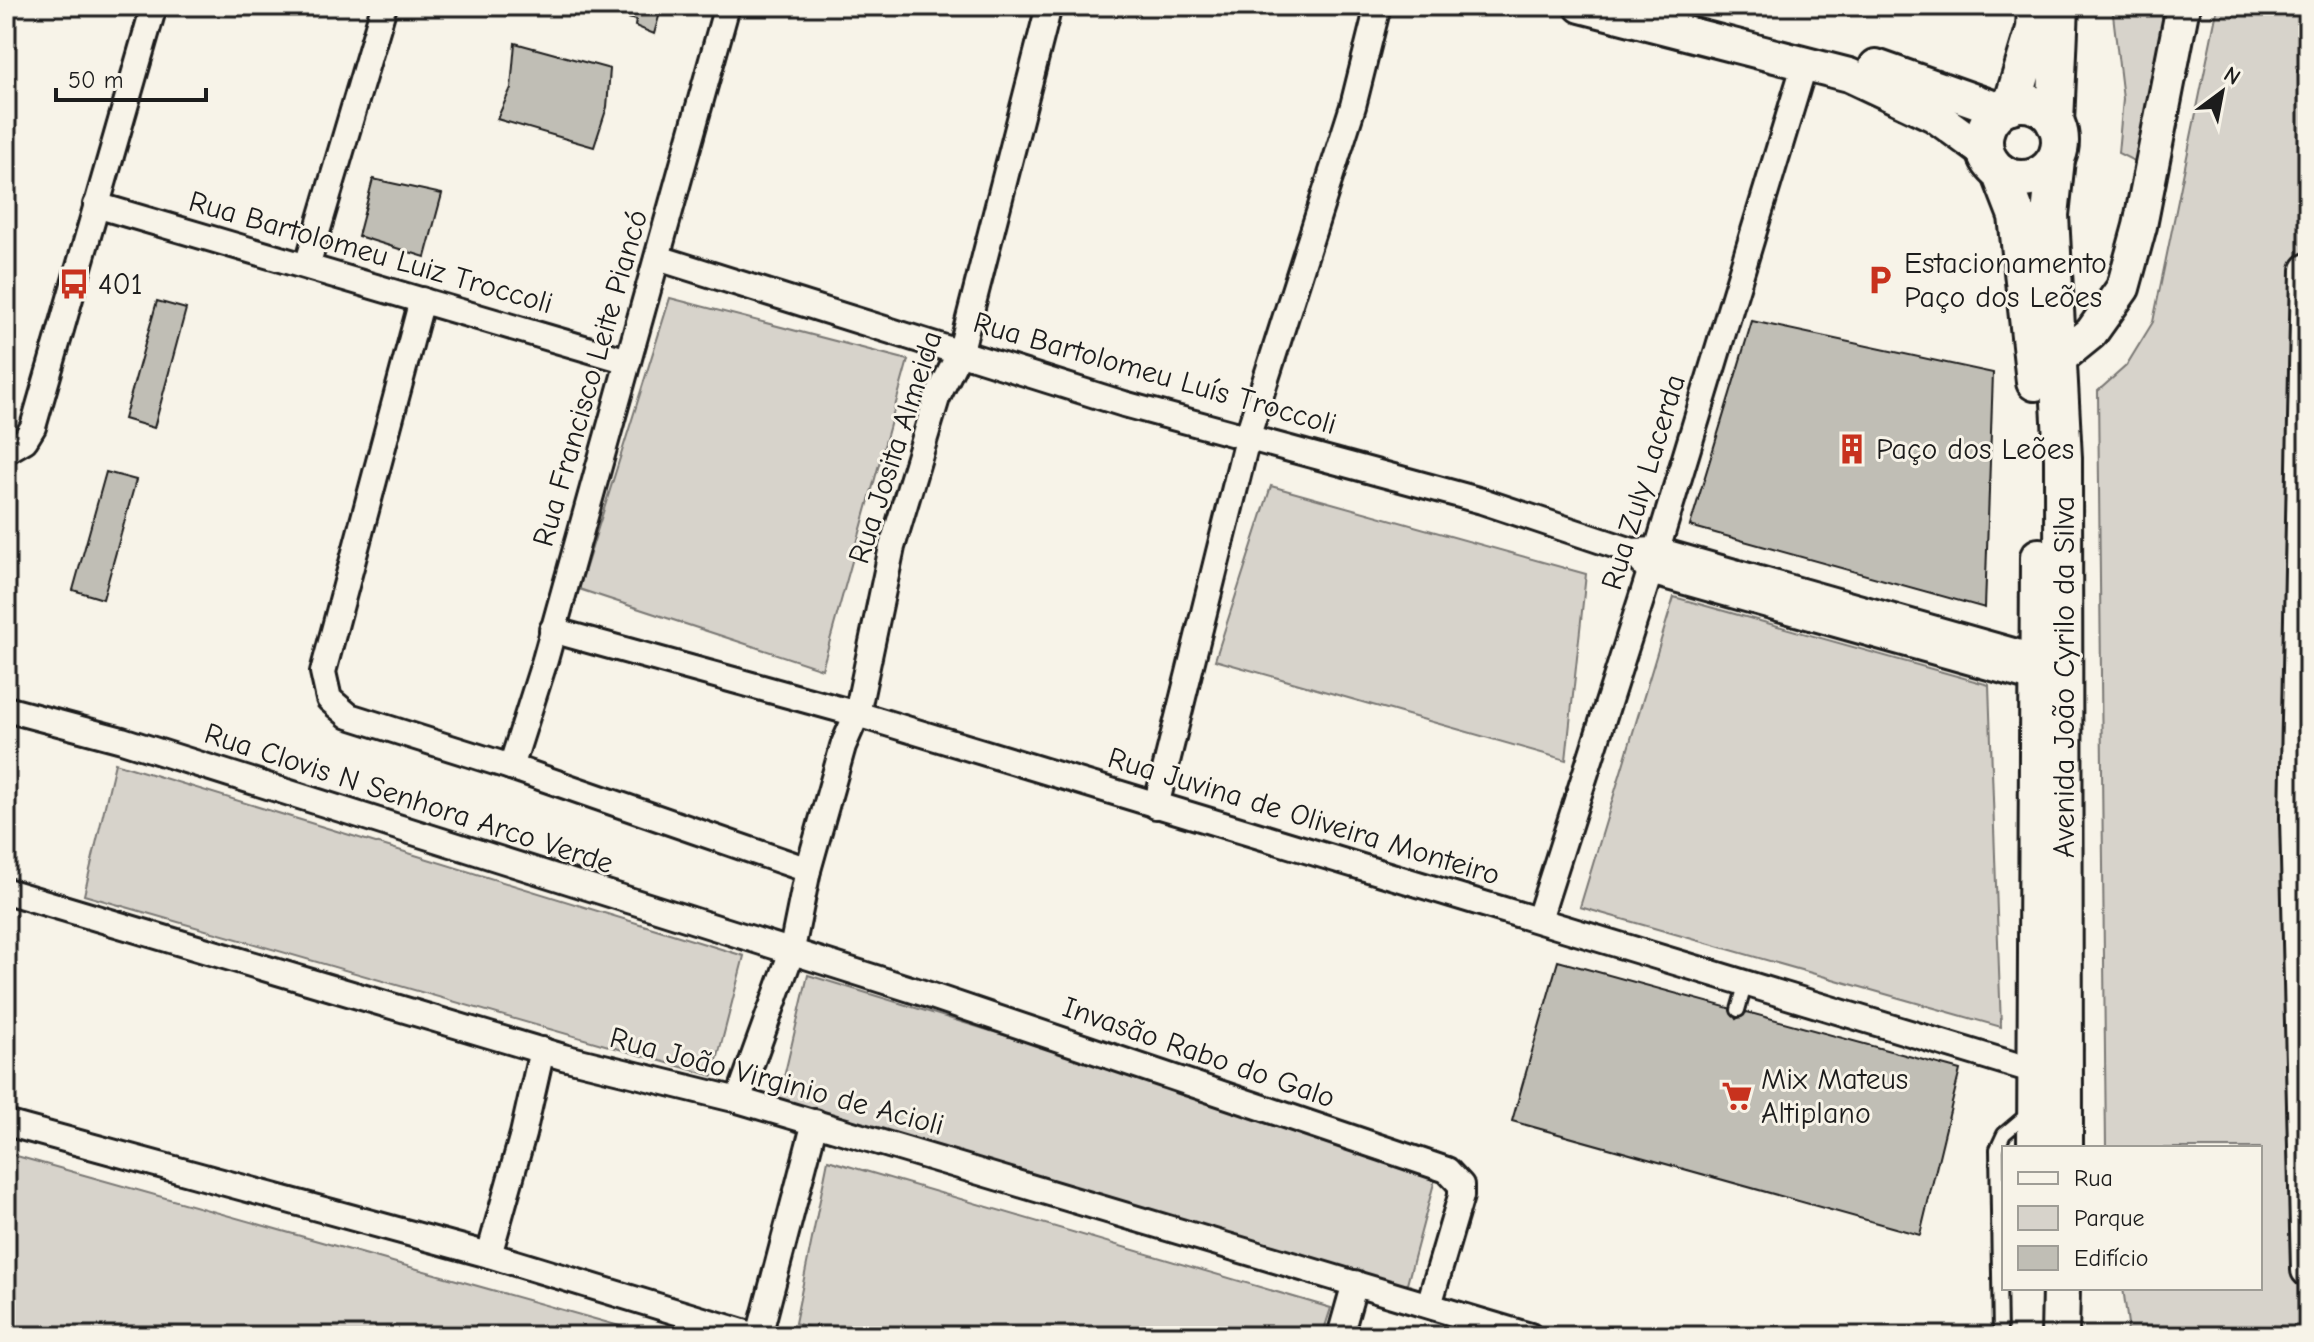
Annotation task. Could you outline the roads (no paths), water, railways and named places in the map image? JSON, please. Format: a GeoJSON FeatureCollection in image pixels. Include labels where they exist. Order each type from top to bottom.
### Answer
{"type":"FeatureCollection","features":[{"type":"Feature","properties":{"kind":"main road"},"geometry":{"type":"LineString","coordinates":[[2036,6],[2035,29],[2006,108],[1986,129],[1993,162],[2012,178],[2037,176],[2056,159],[2060,147],[2055,123],[2060,6]]}},
{"type":"Feature","properties":{"kind":"main road"},"geometry":{"type":"LineString","coordinates":[[2006,108],[2037,106],[2055,123]]}},
{"type":"Feature","properties":{"kind":"main road","name":"Avenida João Cyrilo da Silva"},"geometry":{"type":"LineString","coordinates":[[2056,159],[2050,215],[2063,458],[2064,1146]]}},
{"type":"Feature","properties":{"kind":"main road","name":"Avenida João Cyrilo da Silva"},"geometry":{"type":"LineString","coordinates":[[1993,162],[2017,216],[2032,337],[2039,452],[2036,1146]]}},
{"type":"Feature","properties":{"kind":"main road"},"geometry":{"type":"LineString","coordinates":[[2036,1290],[2037,1336]]}},
{"type":"Feature","properties":{"kind":"main road"},"geometry":{"type":"LineString","coordinates":[[2060,1336],[2061,1290]]}},
{"type":"Feature","properties":{"kind":"street"},"geometry":{"type":"LineString","coordinates":[[6,451],[25,440],[33,427],[154,6]]}},
{"type":"Feature","properties":{"kind":"street"},"geometry":{"type":"LineString","coordinates":[[307,266],[384,6]]}},
{"type":"Feature","properties":{"kind":"street","name":"Rua Francisco Leite Piancó"},"geometry":{"type":"LineString","coordinates":[[511,767],[658,258],[727,6]]}},
{"type":"Feature","properties":{"kind":"street","name":"Rua Josita Almeida"},"geometry":{"type":"LineString","coordinates":[[738,1100],[791,954],[808,870],[843,746],[857,714],[892,547],[937,398],[961,350],[1049,6]]}},
{"type":"Feature","properties":{"kind":"street"},"geometry":{"type":"LineString","coordinates":[[1156,806],[1248,435],[1353,106],[1378,6]]}},
{"type":"Feature","properties":{"kind":"street"},"geometry":{"type":"LineString","coordinates":[[1581,6],[1849,75],[1893,93],[1934,115],[1993,162]]}},
{"type":"Feature","properties":{"kind":"street"},"geometry":{"type":"LineString","coordinates":[[1661,6],[1863,62],[2006,108]]}},
{"type":"Feature","properties":{"kind":"street"},"geometry":{"type":"LineString","coordinates":[[2059,359],[2091,333],[2123,288],[2138,237],[2183,6]]}},
{"type":"Feature","properties":{"kind":"street","name":"Rua Zuly Lacerda"},"geometry":{"type":"LineString","coordinates":[[1539,919],[1646,558],[1805,63]]}},
{"type":"Feature","properties":{"kind":"street","name":"Rua Bartolomeu Luiz Troccoli"},"geometry":{"type":"LineString","coordinates":[[96,205],[628,361]]}},
{"type":"Feature","properties":{"kind":"street","name":"Rua Bartolomeu Luís Troccoli"},"geometry":{"type":"LineString","coordinates":[[658,258],[961,350],[1124,404],[1248,435],[1482,501],[1646,558],[2038,670]]}},
{"type":"Feature","properties":{"kind":"street"},"geometry":{"type":"LineString","coordinates":[[2308,270],[2297,818],[2308,1270]]}},
{"type":"Feature","properties":{"kind":"street"},"geometry":{"type":"LineString","coordinates":[[422,300],[323,672],[329,699],[349,716],[511,767],[808,870]]}},
{"type":"Feature","properties":{"kind":"street","name":"Rua Juvina de Oliveira Monteiro"},"geometry":{"type":"LineString","coordinates":[[552,630],[857,714],[2035,1071]]}},
{"type":"Feature","properties":{"kind":"street","name":"Rua Clovis N Senhora Arco Verde"},"geometry":{"type":"LineString","coordinates":[[6,709],[122,740],[791,954]]}},
{"type":"Feature","properties":{"kind":"street","name":"Rua João Virginio de Acioli"},"geometry":{"type":"LineString","coordinates":[[6,891],[542,1050],[815,1122],[1530,1336]]}},
{"type":"Feature","properties":{"kind":"street","name":"Invasão Rabo do Galo"},"geometry":{"type":"LineString","coordinates":[[791,954],[923,993],[1447,1170],[1461,1185],[1461,1196],[1429,1305]]}},
{"type":"Feature","properties":{"kind":"street"},"geometry":{"type":"LineString","coordinates":[[489,1255],[523,1134],[542,1050]]}},
{"type":"Feature","properties":{"kind":"street"},"geometry":{"type":"LineString","coordinates":[[6,1123],[489,1255],[758,1336],[815,1122]]}},
{"type":"Feature","properties":{"kind":"street"},"geometry":{"type":"LineString","coordinates":[[1340,1336],[1355,1283]]}},
{"type":"Feature","properties":{"kind":"lane"},"geometry":{"type":"LineString","coordinates":[[1738,1010],[1746,982]]}},
{"type":"Feature","properties":{"kind":"lane"},"geometry":{"type":"LineString","coordinates":[[2000,1336],[1997,1149],[2004,1134],[2036,1107]]}},
{"type":"Feature","properties":{"kind":"place","name":"Estacionamento Paço dos Leões"},"geometry":{"type":"Point","coordinates":[1880,280]}},
{"type":"Feature","properties":{"kind":"place","name":"401"},"geometry":{"type":"Point","coordinates":[74,284]}},
{"type":"Feature","properties":{"kind":"place","name":"Paço dos Leões"},"geometry":{"type":"Point","coordinates":[1852,449]}},
{"type":"Feature","properties":{"kind":"place","name":"Mix Mateus Altiplano"},"geometry":{"type":"Point","coordinates":[1737,1096]}}]}
